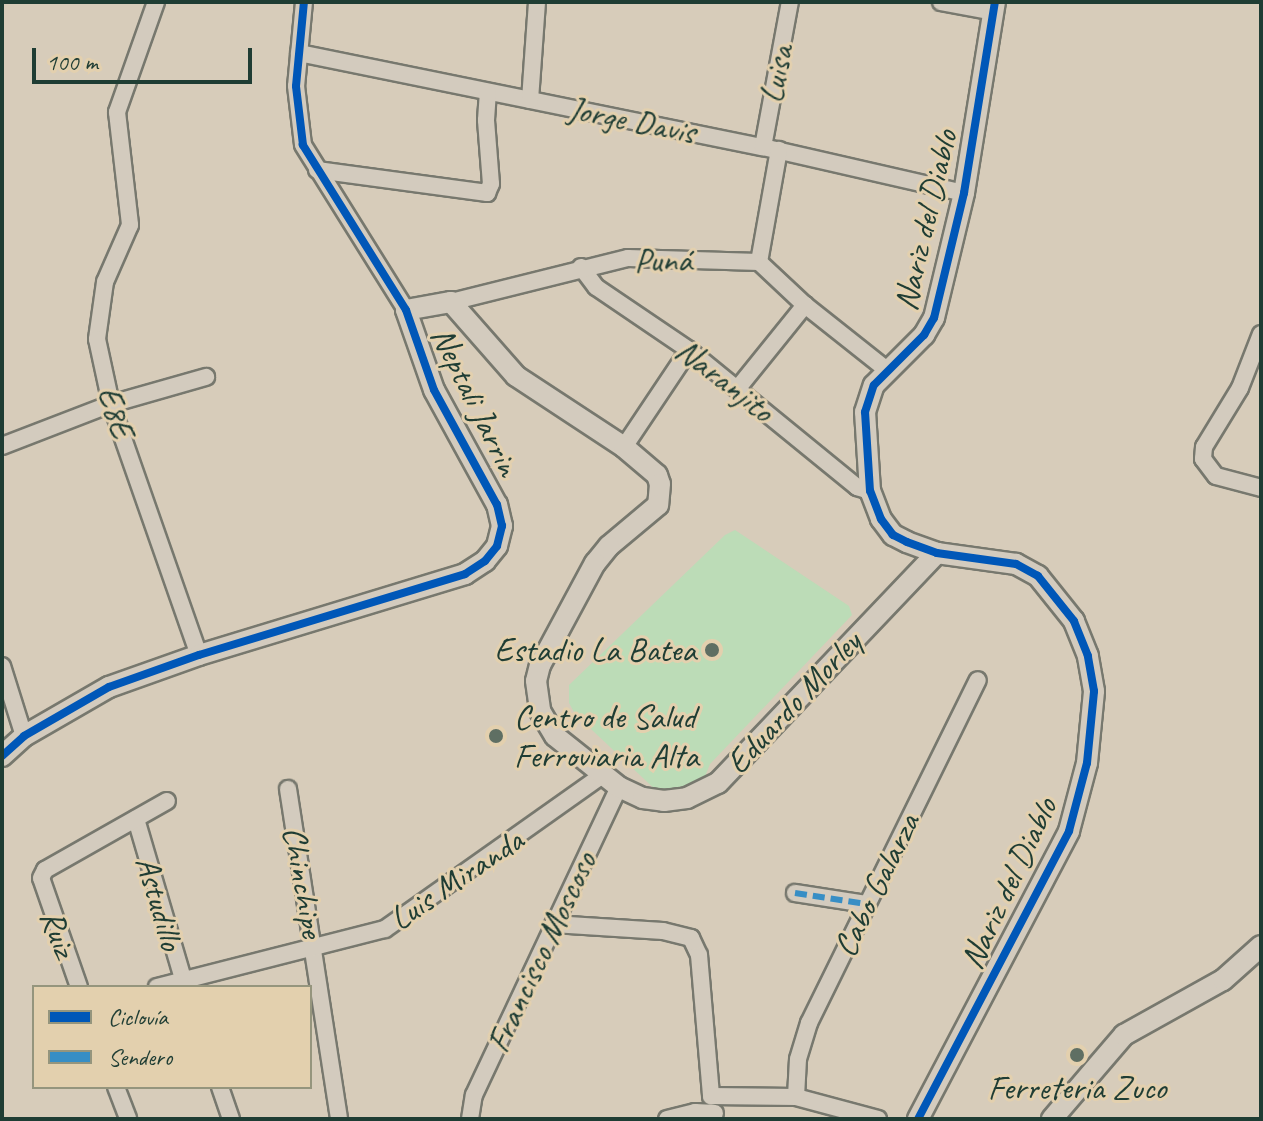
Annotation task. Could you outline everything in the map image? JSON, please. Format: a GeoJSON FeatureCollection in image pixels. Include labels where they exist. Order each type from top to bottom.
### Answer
{"type":"FeatureCollection","features":[{"type":"Feature","properties":{"kind":"street","name":"E8E"},"geometry":{"type":"LineString","coordinates":[[156,2],[117,112],[130,225],[108,272],[97,339],[111,404],[199,655]]}},
{"type":"Feature","properties":{"kind":"street","name":"Neptali Jarrin"},"geometry":{"type":"LineString","coordinates":[[2,756],[24,736],[109,687],[199,655],[465,574],[485,561],[497,546],[502,526],[497,505],[434,390],[406,310],[303,145],[297,97],[304,2]]}},
{"type":"Feature","properties":{"kind":"street"},"geometry":{"type":"LineString","coordinates":[[530,100],[537,2]]}},
{"type":"Feature","properties":{"kind":"street","name":"Luisa"},"geometry":{"type":"LineString","coordinates":[[759,262],[790,2]]}},
{"type":"Feature","properties":{"kind":"street"},"geometry":{"type":"LineString","coordinates":[[941,2],[994,7]]}},
{"type":"Feature","properties":{"kind":"street","name":"Nariz del Diablo"},"geometry":{"type":"LineString","coordinates":[[918,1119],[1069,831],[1087,763],[1094,691],[1088,656],[1074,621],[1038,576],[1016,564],[937,553],[893,535],[881,519],[870,491],[865,412],[874,385],[924,335],[934,318],[964,193],[994,7]]}},
{"type":"Feature","properties":{"kind":"street","name":"Jorge Davis"},"geometry":{"type":"LineString","coordinates":[[299,53],[771,149],[964,193]]}},
{"type":"Feature","properties":{"kind":"street"},"geometry":{"type":"LineString","coordinates":[[317,170],[487,193],[491,184],[486,120],[488,92]]}},
{"type":"Feature","properties":{"kind":"street","name":"Puná"},"geometry":{"type":"LineString","coordinates":[[406,310],[451,302],[581,267],[650,256],[759,262]]}},
{"type":"Feature","properties":{"kind":"street"},"geometry":{"type":"LineString","coordinates":[[759,262],[805,305],[887,370]]}},
{"type":"Feature","properties":{"kind":"street","name":"Naranjito"},"geometry":{"type":"LineString","coordinates":[[581,267],[596,287],[689,350],[857,487],[870,491]]}},
{"type":"Feature","properties":{"kind":"street","name":"Eduardo Morley"},"geometry":{"type":"LineString","coordinates":[[451,302],[516,376],[624,447],[657,475],[660,484],[658,505],[609,546],[595,563],[540,665],[536,681],[536,698],[545,723],[562,743],[610,782],[643,798],[664,801],[687,798],[718,783],[937,553]]}},
{"type":"Feature","properties":{"kind":"street"},"geometry":{"type":"LineString","coordinates":[[738,388],[805,305]]}},
{"type":"Feature","properties":{"kind":"street"},"geometry":{"type":"LineString","coordinates":[[1261,334],[1240,388],[1204,447],[1203,459],[1216,476],[1261,488]]}},
{"type":"Feature","properties":{"kind":"street"},"geometry":{"type":"LineString","coordinates":[[624,447],[689,350]]}},
{"type":"Feature","properties":{"kind":"street"},"geometry":{"type":"LineString","coordinates":[[2,446],[111,404],[206,377]]}},
{"type":"Feature","properties":{"kind":"street"},"geometry":{"type":"LineString","coordinates":[[2,666],[24,736]]}},
{"type":"Feature","properties":{"kind":"street","name":"Cabo Galarza"},"geometry":{"type":"LineString","coordinates":[[796,1097],[798,1059],[809,1023],[978,680]]}},
{"type":"Feature","properties":{"kind":"street","name":"Francisco Moscoso"},"geometry":{"type":"LineString","coordinates":[[470,1119],[474,1095],[553,924],[610,782]]}},
{"type":"Feature","properties":{"kind":"street","name":"Luis Miranda"},"geometry":{"type":"LineString","coordinates":[[184,983],[385,929],[610,782]]}},
{"type":"Feature","properties":{"kind":"street","name":"Chinchipe"},"geometry":{"type":"LineString","coordinates":[[288,789],[315,946],[339,1119]]}},
{"type":"Feature","properties":{"kind":"street","name":"Astudillo"},"geometry":{"type":"LineString","coordinates":[[41,878],[45,870],[167,801]]}},
{"type":"Feature","properties":{"kind":"street","name":"Astudillo"},"geometry":{"type":"LineString","coordinates":[[136,819],[184,983]]}},
{"type":"Feature","properties":{"kind":"street","name":"Ruiz"},"geometry":{"type":"LineString","coordinates":[[41,878],[78,985]]}},
{"type":"Feature","properties":{"kind":"street"},"geometry":{"type":"LineString","coordinates":[[795,893],[866,904]]}},
{"type":"Feature","properties":{"kind":"street"},"geometry":{"type":"LineString","coordinates":[[553,924],[663,931],[691,938],[699,955],[715,1116],[695,1112],[667,1119]]}},
{"type":"Feature","properties":{"kind":"street"},"geometry":{"type":"LineString","coordinates":[[1052,1119],[1124,1035],[1223,980],[1261,946]]}},
{"type":"Feature","properties":{"kind":"street"},"geometry":{"type":"LineString","coordinates":[[117,1089],[128,1119]]}},
{"type":"Feature","properties":{"kind":"street"},"geometry":{"type":"LineString","coordinates":[[221,1089],[231,1119]]}},
{"type":"Feature","properties":{"kind":"street"},"geometry":{"type":"LineString","coordinates":[[711,1096],[796,1097],[878,1119]]}},
{"type":"Feature","properties":{"kind":"green space","name":"Estadio La Batea"},"geometry":{"type":"Polygon","coordinates":[[[735,530],[849,606],[852,615],[710,764],[704,779],[693,787],[660,794],[575,714],[569,703],[569,685],[725,535],[735,530]]]}},
{"type":"Feature","properties":{"kind":"marked path"},"geometry":{"type":"LineString","coordinates":[[795,893],[866,904]]}},
{"type":"Feature","properties":{"kind":"cycle path"},"geometry":{"type":"LineString","coordinates":[[2,756],[24,736],[109,687],[199,655],[465,574],[485,561],[497,546],[502,526],[497,505],[434,390],[406,310],[303,145],[296,86],[304,2]]}},
{"type":"Feature","properties":{"kind":"cycle path"},"geometry":{"type":"LineString","coordinates":[[918,1119],[1069,831],[1087,763],[1094,691],[1088,656],[1074,621],[1038,576],[1016,564],[937,553],[893,535],[881,519],[870,491],[865,412],[874,385],[924,335],[934,318],[964,193],[995,2]]}},
{"type":"Feature","properties":{"kind":"place","name":"Estadio La Batea"},"geometry":{"type":"Point","coordinates":[712,650]}},
{"type":"Feature","properties":{"kind":"place","name":"Centro de Salud Ferroviaria Alta"},"geometry":{"type":"Point","coordinates":[496,736]}},
{"type":"Feature","properties":{"kind":"place","name":"Ferreteria Zuco"},"geometry":{"type":"Point","coordinates":[1077,1055]}}]}
